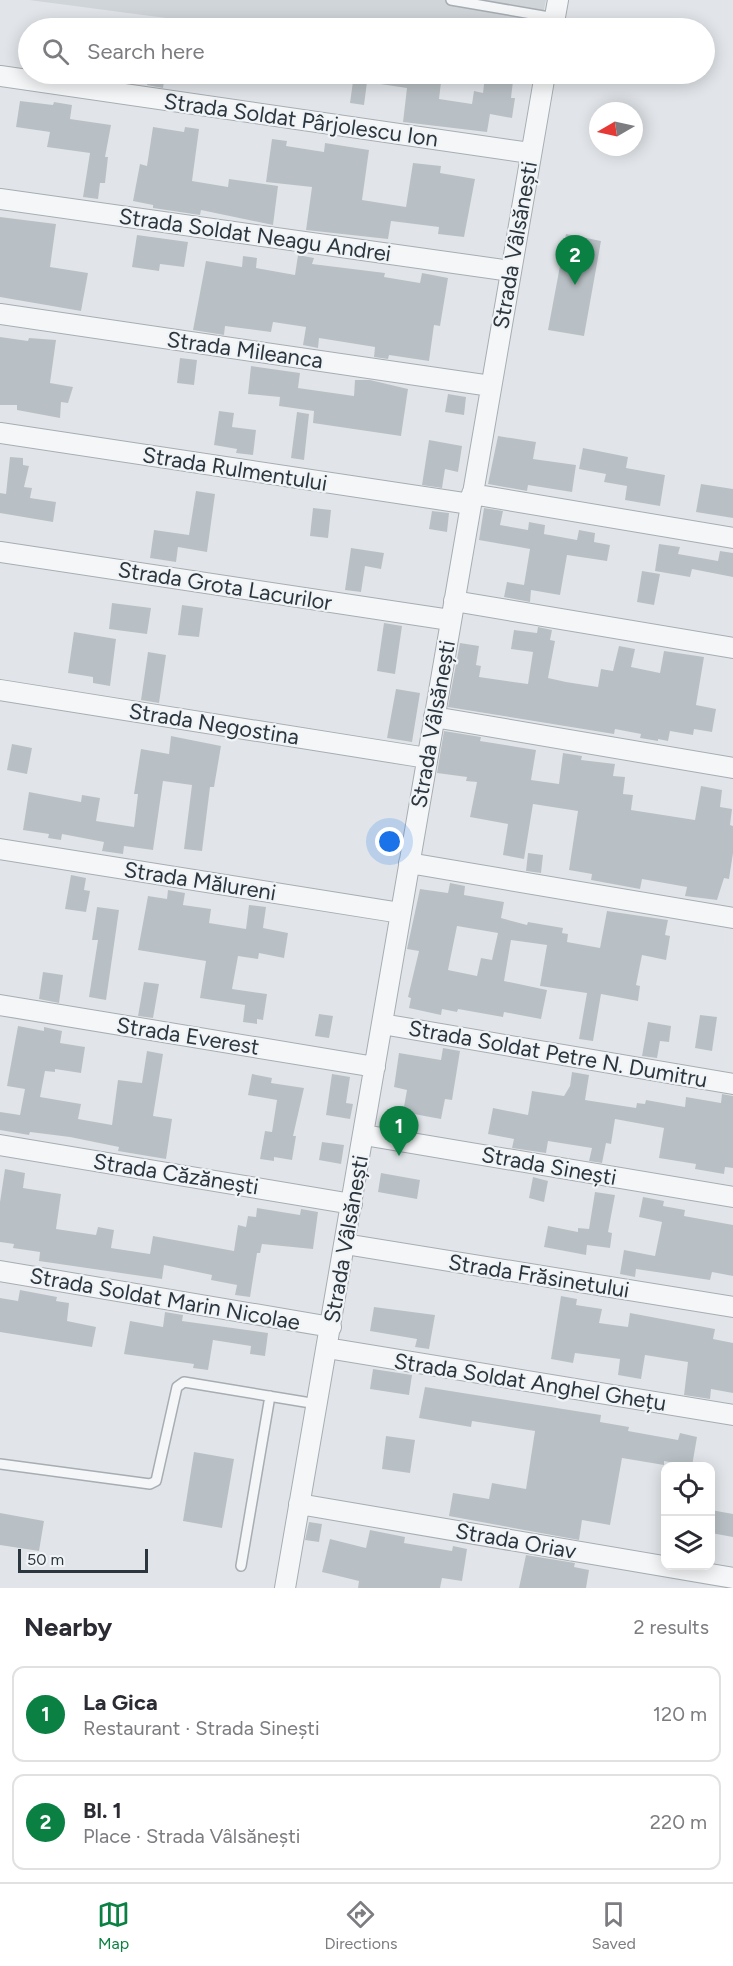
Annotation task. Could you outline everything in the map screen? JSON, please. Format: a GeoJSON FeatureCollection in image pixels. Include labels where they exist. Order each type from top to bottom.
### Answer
{"type":"FeatureCollection","features":[{"type":"Feature","properties":{"kind":"street","name":"Strada Soldat Pârjolescu Ion"},"geometry":{"type":"LineString","coordinates":[[0,76],[18,79]]}},
{"type":"Feature","properties":{"kind":"street","name":"Strada Soldat Pârjolescu Ion"},"geometry":{"type":"LineString","coordinates":[[55,84],[530,153]]}},
{"type":"Feature","properties":{"kind":"street","name":"Strada Vâlsănești"},"geometry":{"type":"LineString","coordinates":[[285,1588],[543,84]]}},
{"type":"Feature","properties":{"kind":"street","name":"Strada Soldat Neagu Andrei"},"geometry":{"type":"LineString","coordinates":[[0,199],[511,271]]}},
{"type":"Feature","properties":{"kind":"street","name":"Strada Mileanca"},"geometry":{"type":"LineString","coordinates":[[0,314],[491,386]]}},
{"type":"Feature","properties":{"kind":"street","name":"Strada Rulmentului"},"geometry":{"type":"LineString","coordinates":[[0,433],[733,538]]}},
{"type":"Feature","properties":{"kind":"street","name":"Strada Grota Lacurilor"},"geometry":{"type":"LineString","coordinates":[[0,552],[733,648]]}},
{"type":"Feature","properties":{"kind":"street","name":"Strada Negostina"},"geometry":{"type":"LineString","coordinates":[[0,690],[427,758]]}},
{"type":"Feature","properties":{"kind":"street"},"geometry":{"type":"LineString","coordinates":[[434,717],[733,768]]}},
{"type":"Feature","properties":{"kind":"street","name":"Strada Mălureni"},"geometry":{"type":"LineString","coordinates":[[0,849],[401,913]]}},
{"type":"Feature","properties":{"kind":"street"},"geometry":{"type":"LineString","coordinates":[[410,863],[733,918]]}},
{"type":"Feature","properties":{"kind":"street","name":"Strada Everest"},"geometry":{"type":"LineString","coordinates":[[0,1005],[375,1067]]}},
{"type":"Feature","properties":{"kind":"street","name":"Strada Soldat Petre N. Dumitru"},"geometry":{"type":"LineString","coordinates":[[382,1024],[733,1084]]}},
{"type":"Feature","properties":{"kind":"street","name":"Strada Sinești"},"geometry":{"type":"LineString","coordinates":[[364,1135],[733,1197]]}},
{"type":"Feature","properties":{"kind":"street","name":"Strada Căzănești"},"geometry":{"type":"LineString","coordinates":[[0,1145],[352,1204]]}},
{"type":"Feature","properties":{"kind":"street","name":"Strada Frăsinetului"},"geometry":{"type":"LineString","coordinates":[[345,1244],[733,1307]]}},
{"type":"Feature","properties":{"kind":"street","name":"Strada Soldat Marin Nicolae"},"geometry":{"type":"LineString","coordinates":[[0,1271],[331,1328]]}},
{"type":"Feature","properties":{"kind":"street","name":"Strada Soldat Anghel Ghețu"},"geometry":{"type":"LineString","coordinates":[[327,1348],[733,1415]]}},
{"type":"Feature","properties":{"kind":"street","name":"Strada Oriav"},"geometry":{"type":"LineString","coordinates":[[299,1504],[733,1578]]}},
{"type":"Feature","properties":{"kind":"lane"},"geometry":{"type":"LineString","coordinates":[[451,0],[555,15]]}},
{"type":"Feature","properties":{"kind":"lane"},"geometry":{"type":"LineString","coordinates":[[0,1464],[150,1484],[156,1481],[177,1387],[184,1382],[317,1404]]}},
{"type":"Feature","properties":{"kind":"lane"},"geometry":{"type":"LineString","coordinates":[[241,1566],[270,1396]]}},
{"type":"Feature","properties":{"kind":"shaded area"},"geometry":{"type":"Polygon","coordinates":[[[29,0],[546,0],[542,18],[166,18],[29,0]]]}},
{"type":"Feature","properties":{"kind":"building"},"geometry":{"type":"Polygon","coordinates":[[[147,84],[164,84],[163,88],[147,84]]]}},
{"type":"Feature","properties":{"kind":"building"},"geometry":{"type":"Polygon","coordinates":[[[353,84],[367,84],[364,105],[350,103],[353,84]]]}},
{"type":"Feature","properties":{"kind":"building"},"geometry":{"type":"Polygon","coordinates":[[[380,84],[441,84],[439,99],[472,104],[474,91],[483,93],[484,84],[513,84],[511,98],[515,98],[512,118],[490,114],[487,132],[403,122],[407,88],[380,84]]]}},
{"type":"Feature","properties":{"kind":"building"},"geometry":{"type":"Polygon","coordinates":[[[20,101],[72,105],[70,119],[111,125],[105,157],[108,157],[105,183],[100,183],[98,199],[83,197],[90,153],[47,147],[50,132],[16,127],[20,101]]]}},
{"type":"Feature","properties":{"kind":"building"},"geometry":{"type":"Polygon","coordinates":[[[153,127],[184,132],[185,127],[199,129],[192,181],[228,187],[229,179],[278,186],[273,225],[201,210],[200,215],[153,208],[153,205],[133,201],[140,164],[147,166],[153,127]]]}},
{"type":"Feature","properties":{"kind":"building"},"geometry":{"type":"Polygon","coordinates":[[[272,139],[287,141],[286,146],[324,152],[325,143],[369,150],[362,200],[406,207],[413,163],[441,166],[440,173],[475,179],[464,237],[438,234],[439,227],[391,221],[388,239],[306,230],[312,187],[266,182],[272,139]]]}},
{"type":"Feature","properties":{"kind":"building"},"geometry":{"type":"Polygon","coordinates":[[[0,217],[56,224],[50,267],[88,273],[81,311],[0,297],[0,217]]]}},
{"type":"Feature","properties":{"kind":"building"},"geometry":{"type":"Polygon","coordinates":[[[566,234],[601,241],[584,336],[548,330],[566,234]]]}},
{"type":"Feature","properties":{"kind":"building"},"geometry":{"type":"Polygon","coordinates":[[[137,235],[188,242],[184,267],[160,264],[159,271],[132,267],[137,235]]]}},
{"type":"Feature","properties":{"kind":"building"},"geometry":{"type":"Polygon","coordinates":[[[298,255],[314,258],[312,264],[385,273],[384,277],[420,283],[422,273],[448,278],[440,326],[434,325],[429,361],[389,355],[388,359],[374,357],[375,347],[319,338],[318,348],[303,345],[306,327],[273,322],[271,332],[225,326],[224,335],[193,330],[206,261],[242,267],[243,256],[257,258],[256,268],[295,275],[298,255]]]}},
{"type":"Feature","properties":{"kind":"building"},"geometry":{"type":"Polygon","coordinates":[[[0,337],[28,341],[29,338],[56,340],[50,383],[73,387],[68,403],[61,402],[60,418],[17,410],[17,405],[0,405],[0,337]]]}},
{"type":"Feature","properties":{"kind":"building"},"geometry":{"type":"Polygon","coordinates":[[[180,358],[197,360],[194,385],[177,383],[180,358]]]}},
{"type":"Feature","properties":{"kind":"building"},"geometry":{"type":"Polygon","coordinates":[[[251,366],[300,373],[298,388],[354,396],[355,380],[370,380],[408,389],[401,436],[313,423],[314,411],[279,406],[280,397],[248,394],[251,366]]]}},
{"type":"Feature","properties":{"kind":"building"},"geometry":{"type":"Polygon","coordinates":[[[448,394],[466,397],[464,415],[445,412],[448,394]]]}},
{"type":"Feature","properties":{"kind":"building"},"geometry":{"type":"Polygon","coordinates":[[[219,411],[234,413],[232,427],[256,430],[253,455],[236,453],[237,449],[214,445],[219,411]]]}},
{"type":"Feature","properties":{"kind":"building"},"geometry":{"type":"Polygon","coordinates":[[[297,412],[309,414],[304,460],[291,458],[297,412]]]}},
{"type":"Feature","properties":{"kind":"building"},"geometry":{"type":"Polygon","coordinates":[[[498,436],[536,442],[533,459],[576,465],[572,492],[528,485],[527,491],[488,484],[498,436]]]}},
{"type":"Feature","properties":{"kind":"building"},"geometry":{"type":"Polygon","coordinates":[[[429,440],[462,446],[458,472],[445,469],[442,488],[422,485],[429,440]]]}},
{"type":"Feature","properties":{"kind":"building"},"geometry":{"type":"Polygon","coordinates":[[[583,448],[628,457],[626,468],[665,475],[660,506],[625,500],[627,486],[604,482],[606,474],[579,469],[583,448]]]}},
{"type":"Feature","properties":{"kind":"building"},"geometry":{"type":"Polygon","coordinates":[[[10,457],[23,458],[23,465],[29,466],[24,487],[32,488],[30,498],[56,502],[53,522],[0,513],[0,493],[6,494],[10,457]]]}},
{"type":"Feature","properties":{"kind":"building"},"geometry":{"type":"Polygon","coordinates":[[[701,484],[733,489],[733,518],[696,512],[701,484]]]}},
{"type":"Feature","properties":{"kind":"building"},"geometry":{"type":"Polygon","coordinates":[[[196,491],[215,494],[207,552],[178,547],[176,562],[150,558],[154,530],[189,535],[196,491]]]}},
{"type":"Feature","properties":{"kind":"building"},"geometry":{"type":"Polygon","coordinates":[[[313,508],[331,510],[328,538],[310,536],[313,508]]]}},
{"type":"Feature","properties":{"kind":"building"},"geometry":{"type":"Polygon","coordinates":[[[484,508],[503,511],[500,525],[528,530],[529,522],[545,525],[544,534],[577,540],[579,530],[595,533],[594,542],[610,545],[607,561],[567,555],[560,595],[531,590],[530,602],[504,597],[507,582],[524,585],[530,549],[479,540],[484,508]]]}},
{"type":"Feature","properties":{"kind":"building"},"geometry":{"type":"Polygon","coordinates":[[[432,511],[449,513],[447,532],[429,529],[432,511]]]}},
{"type":"Feature","properties":{"kind":"building"},"geometry":{"type":"Polygon","coordinates":[[[659,544],[680,547],[678,554],[718,561],[720,551],[733,553],[733,577],[692,569],[690,577],[655,571],[659,544]]]}},
{"type":"Feature","properties":{"kind":"building"},"geometry":{"type":"Polygon","coordinates":[[[351,548],[384,553],[381,569],[365,566],[361,592],[345,590],[351,548]]]}},
{"type":"Feature","properties":{"kind":"building"},"geometry":{"type":"Polygon","coordinates":[[[642,571],[660,574],[654,605],[637,602],[642,571]]]}},
{"type":"Feature","properties":{"kind":"building"},"geometry":{"type":"Polygon","coordinates":[[[112,603],[151,608],[147,634],[109,629],[112,603]]]}},
{"type":"Feature","properties":{"kind":"building"},"geometry":{"type":"Polygon","coordinates":[[[182,605],[203,608],[199,637],[178,635],[182,605]]]}},
{"type":"Feature","properties":{"kind":"building"},"geometry":{"type":"Polygon","coordinates":[[[384,623],[402,626],[395,674],[377,671],[384,623]]]}},
{"type":"Feature","properties":{"kind":"building"},"geometry":{"type":"Polygon","coordinates":[[[538,627],[552,630],[550,640],[555,641],[548,678],[566,682],[598,687],[601,669],[613,671],[619,646],[635,649],[631,667],[660,673],[664,651],[704,657],[696,705],[716,709],[712,732],[694,729],[693,735],[670,731],[668,741],[658,739],[658,741],[640,738],[641,734],[615,729],[614,734],[448,707],[460,643],[479,646],[476,665],[481,666],[479,677],[528,684],[533,652],[511,649],[514,630],[537,633],[538,627]]]}},
{"type":"Feature","properties":{"kind":"building"},"geometry":{"type":"Polygon","coordinates":[[[74,632],[116,639],[110,686],[93,683],[93,677],[68,673],[74,632]]]}},
{"type":"Feature","properties":{"kind":"building"},"geometry":{"type":"Polygon","coordinates":[[[148,652],[166,655],[159,703],[141,700],[148,652]]]}},
{"type":"Feature","properties":{"kind":"building"},"geometry":{"type":"Polygon","coordinates":[[[396,689],[420,693],[412,742],[387,738],[396,689]]]}},
{"type":"Feature","properties":{"kind":"building"},"geometry":{"type":"Polygon","coordinates":[[[444,731],[481,737],[480,741],[536,750],[531,780],[559,784],[563,753],[582,756],[581,760],[615,764],[613,776],[625,777],[623,794],[633,795],[631,810],[695,820],[701,786],[722,790],[720,807],[732,809],[730,825],[733,826],[733,853],[729,879],[724,878],[717,900],[685,896],[687,887],[642,879],[640,889],[591,880],[592,874],[569,870],[578,811],[533,804],[524,859],[503,855],[508,824],[470,817],[477,782],[466,781],[467,777],[437,773],[444,731]]]}},
{"type":"Feature","properties":{"kind":"building"},"geometry":{"type":"Polygon","coordinates":[[[171,736],[221,746],[214,787],[210,787],[202,851],[184,849],[192,785],[163,781],[153,850],[124,846],[123,854],[102,851],[104,842],[62,834],[61,840],[48,838],[49,834],[23,830],[29,792],[81,802],[82,795],[100,798],[96,821],[134,827],[138,794],[134,794],[141,749],[169,754],[171,736]]]}},
{"type":"Feature","properties":{"kind":"building"},"geometry":{"type":"Polygon","coordinates":[[[12,744],[32,748],[27,774],[7,770],[12,744]]]}},
{"type":"Feature","properties":{"kind":"building"},"geometry":{"type":"Polygon","coordinates":[[[528,853],[543,855],[541,873],[526,871],[528,853]]]}},
{"type":"Feature","properties":{"kind":"building"},"geometry":{"type":"Polygon","coordinates":[[[71,875],[86,878],[84,890],[90,891],[86,912],[65,909],[71,875]]]}},
{"type":"Feature","properties":{"kind":"building"},"geometry":{"type":"Polygon","coordinates":[[[450,883],[465,886],[464,895],[504,902],[501,918],[527,925],[528,922],[563,928],[562,933],[568,934],[567,942],[600,948],[607,911],[668,920],[665,935],[670,936],[666,960],[642,955],[636,985],[640,986],[638,1001],[601,994],[593,1041],[579,1039],[587,993],[540,986],[547,945],[511,940],[504,981],[547,990],[541,1019],[504,1012],[503,1017],[458,1009],[457,1012],[442,1009],[441,1015],[409,1008],[411,998],[408,997],[419,951],[407,949],[420,889],[448,893],[450,883]],[[457,926],[448,970],[477,976],[481,958],[492,960],[498,933],[457,926]]]}},
{"type":"Feature","properties":{"kind":"building"},"geometry":{"type":"Polygon","coordinates":[[[168,890],[185,893],[183,905],[211,909],[209,923],[246,929],[249,905],[266,907],[263,928],[288,933],[284,958],[259,953],[258,959],[238,956],[232,989],[267,994],[263,1020],[257,1019],[257,1024],[243,1022],[245,1005],[200,998],[206,961],[138,950],[148,896],[167,899],[168,890]]]}},
{"type":"Feature","properties":{"kind":"building"},"geometry":{"type":"Polygon","coordinates":[[[97,907],[119,910],[106,1000],[89,997],[98,940],[92,940],[97,907]]]}},
{"type":"Feature","properties":{"kind":"building"},"geometry":{"type":"Polygon","coordinates":[[[43,972],[63,975],[59,1003],[39,999],[43,972]]]}},
{"type":"Feature","properties":{"kind":"building"},"geometry":{"type":"Polygon","coordinates":[[[144,982],[159,984],[153,1018],[138,1016],[144,982]]]}},
{"type":"Feature","properties":{"kind":"building"},"geometry":{"type":"Polygon","coordinates":[[[319,1014],[333,1016],[329,1038],[315,1036],[319,1014]]]}},
{"type":"Feature","properties":{"kind":"building"},"geometry":{"type":"Polygon","coordinates":[[[700,1015],[717,1017],[712,1051],[695,1048],[700,1015]]]}},
{"type":"Feature","properties":{"kind":"building"},"geometry":{"type":"Polygon","coordinates":[[[648,1022],[671,1026],[669,1042],[660,1041],[657,1058],[642,1056],[648,1022]]]}},
{"type":"Feature","properties":{"kind":"building"},"geometry":{"type":"Polygon","coordinates":[[[18,1026],[44,1031],[44,1027],[62,1031],[60,1043],[85,1047],[81,1073],[55,1069],[55,1072],[45,1071],[40,1097],[81,1104],[78,1119],[112,1125],[118,1080],[142,1083],[147,1051],[163,1054],[153,1116],[172,1119],[166,1159],[118,1151],[119,1147],[70,1137],[30,1132],[29,1135],[0,1130],[0,1112],[20,1115],[25,1089],[7,1086],[18,1026]]]}},
{"type":"Feature","properties":{"kind":"building"},"geometry":{"type":"Polygon","coordinates":[[[443,1048],[460,1051],[452,1100],[445,1099],[441,1119],[403,1112],[407,1090],[394,1087],[399,1053],[441,1060],[443,1048]]]}},
{"type":"Feature","properties":{"kind":"building"},"geometry":{"type":"Polygon","coordinates":[[[572,1072],[589,1075],[585,1100],[636,1108],[637,1103],[645,1104],[646,1100],[685,1107],[686,1097],[721,1103],[722,1094],[733,1096],[733,1168],[725,1167],[724,1174],[695,1169],[696,1164],[659,1158],[664,1128],[615,1119],[611,1144],[606,1143],[602,1163],[589,1161],[592,1148],[548,1141],[546,1153],[512,1148],[514,1139],[488,1134],[493,1108],[528,1115],[532,1091],[564,1096],[570,1086],[572,1072]]]}},
{"type":"Feature","properties":{"kind":"building"},"geometry":{"type":"Polygon","coordinates":[[[252,1074],[272,1078],[271,1083],[304,1088],[293,1136],[296,1136],[292,1160],[274,1157],[274,1161],[260,1159],[265,1131],[272,1132],[277,1100],[248,1095],[252,1074]]]}},
{"type":"Feature","properties":{"kind":"building"},"geometry":{"type":"Polygon","coordinates":[[[332,1074],[350,1077],[346,1103],[353,1104],[350,1119],[326,1115],[332,1074]]]}},
{"type":"Feature","properties":{"kind":"building"},"geometry":{"type":"Polygon","coordinates":[[[322,1142],[344,1145],[341,1164],[319,1160],[322,1142]]]}},
{"type":"Feature","properties":{"kind":"building"},"geometry":{"type":"Polygon","coordinates":[[[5,1169],[25,1173],[23,1188],[61,1194],[56,1229],[96,1235],[98,1227],[114,1230],[111,1248],[150,1254],[153,1236],[234,1251],[238,1225],[246,1227],[248,1216],[256,1217],[257,1208],[300,1215],[301,1209],[318,1212],[313,1249],[262,1244],[260,1253],[257,1253],[250,1297],[235,1295],[237,1285],[211,1280],[212,1275],[164,1265],[162,1279],[39,1261],[40,1252],[13,1248],[14,1244],[0,1242],[0,1202],[5,1169]]]}},
{"type":"Feature","properties":{"kind":"building"},"geometry":{"type":"Polygon","coordinates":[[[381,1173],[420,1180],[417,1199],[378,1192],[381,1173]]]}},
{"type":"Feature","properties":{"kind":"building"},"geometry":{"type":"Polygon","coordinates":[[[533,1177],[548,1181],[544,1202],[529,1198],[533,1177]]]}},
{"type":"Feature","properties":{"kind":"building"},"geometry":{"type":"Polygon","coordinates":[[[595,1192],[615,1195],[608,1232],[612,1233],[610,1248],[587,1245],[586,1255],[544,1247],[548,1226],[578,1232],[578,1228],[589,1229],[595,1192]]]}},
{"type":"Feature","properties":{"kind":"building"},"geometry":{"type":"Polygon","coordinates":[[[643,1197],[664,1201],[663,1206],[685,1210],[684,1216],[733,1225],[733,1276],[712,1272],[710,1280],[636,1269],[635,1277],[620,1274],[624,1250],[655,1256],[662,1222],[639,1217],[643,1197]]]}},
{"type":"Feature","properties":{"kind":"building"},"geometry":{"type":"Polygon","coordinates":[[[20,1290],[57,1297],[56,1301],[69,1303],[67,1321],[96,1327],[92,1347],[0,1332],[0,1298],[18,1301],[20,1290]]]}},
{"type":"Feature","properties":{"kind":"building"},"geometry":{"type":"Polygon","coordinates":[[[561,1296],[577,1299],[576,1305],[602,1309],[599,1323],[628,1327],[630,1313],[715,1329],[713,1339],[733,1343],[733,1393],[711,1389],[710,1399],[684,1395],[688,1362],[645,1355],[641,1379],[618,1375],[620,1359],[575,1353],[573,1363],[551,1359],[561,1296]]]}},
{"type":"Feature","properties":{"kind":"building"},"geometry":{"type":"Polygon","coordinates":[[[374,1307],[435,1315],[429,1349],[415,1347],[417,1339],[370,1331],[374,1307]]]}},
{"type":"Feature","properties":{"kind":"building"},"geometry":{"type":"Polygon","coordinates":[[[165,1312],[183,1315],[182,1321],[268,1333],[265,1356],[250,1354],[251,1346],[213,1340],[208,1370],[193,1368],[194,1364],[124,1354],[130,1321],[163,1327],[165,1312]]]}},
{"type":"Feature","properties":{"kind":"building"},"geometry":{"type":"Polygon","coordinates":[[[373,1369],[412,1375],[409,1395],[370,1389],[373,1369]]]}},
{"type":"Feature","properties":{"kind":"building"},"geometry":{"type":"Polygon","coordinates":[[[425,1387],[601,1415],[600,1422],[629,1427],[628,1431],[678,1440],[680,1433],[697,1437],[693,1462],[664,1461],[661,1464],[622,1458],[610,1525],[582,1520],[579,1540],[449,1516],[453,1493],[489,1499],[492,1483],[526,1489],[535,1431],[472,1421],[471,1427],[419,1418],[425,1387]]]}},
{"type":"Feature","properties":{"kind":"building"},"geometry":{"type":"Polygon","coordinates":[[[386,1436],[415,1440],[410,1473],[382,1469],[386,1436]]]}},
{"type":"Feature","properties":{"kind":"building"},"geometry":{"type":"Polygon","coordinates":[[[194,1452],[234,1459],[222,1528],[183,1521],[194,1452]]]}},
{"type":"Feature","properties":{"kind":"building"},"geometry":{"type":"Polygon","coordinates":[[[715,1511],[733,1514],[733,1537],[715,1534],[715,1511]]]}},
{"type":"Feature","properties":{"kind":"building"},"geometry":{"type":"Polygon","coordinates":[[[0,1513],[44,1521],[39,1551],[0,1545],[0,1513]]]}},
{"type":"Feature","properties":{"kind":"building"},"geometry":{"type":"Polygon","coordinates":[[[309,1522],[322,1524],[319,1542],[305,1540],[309,1522]]]}},
{"type":"Feature","properties":{"kind":"building"},"geometry":{"type":"Polygon","coordinates":[[[370,1530],[405,1537],[404,1543],[452,1551],[453,1546],[467,1549],[462,1581],[442,1578],[440,1588],[358,1588],[359,1581],[322,1572],[330,1539],[366,1548],[370,1530]]]}},
{"type":"Feature","properties":{"kind":"building"},"geometry":{"type":"Polygon","coordinates":[[[526,1555],[575,1563],[574,1567],[589,1570],[586,1588],[519,1588],[526,1555]]]}},
{"type":"Feature","properties":{"kind":"place","name":"Bl. 1"},"geometry":{"type":"Point","coordinates":[575,285]}},
{"type":"Feature","properties":{"kind":"place","name":"La Gica"},"geometry":{"type":"Point","coordinates":[399,1156]}}]}
